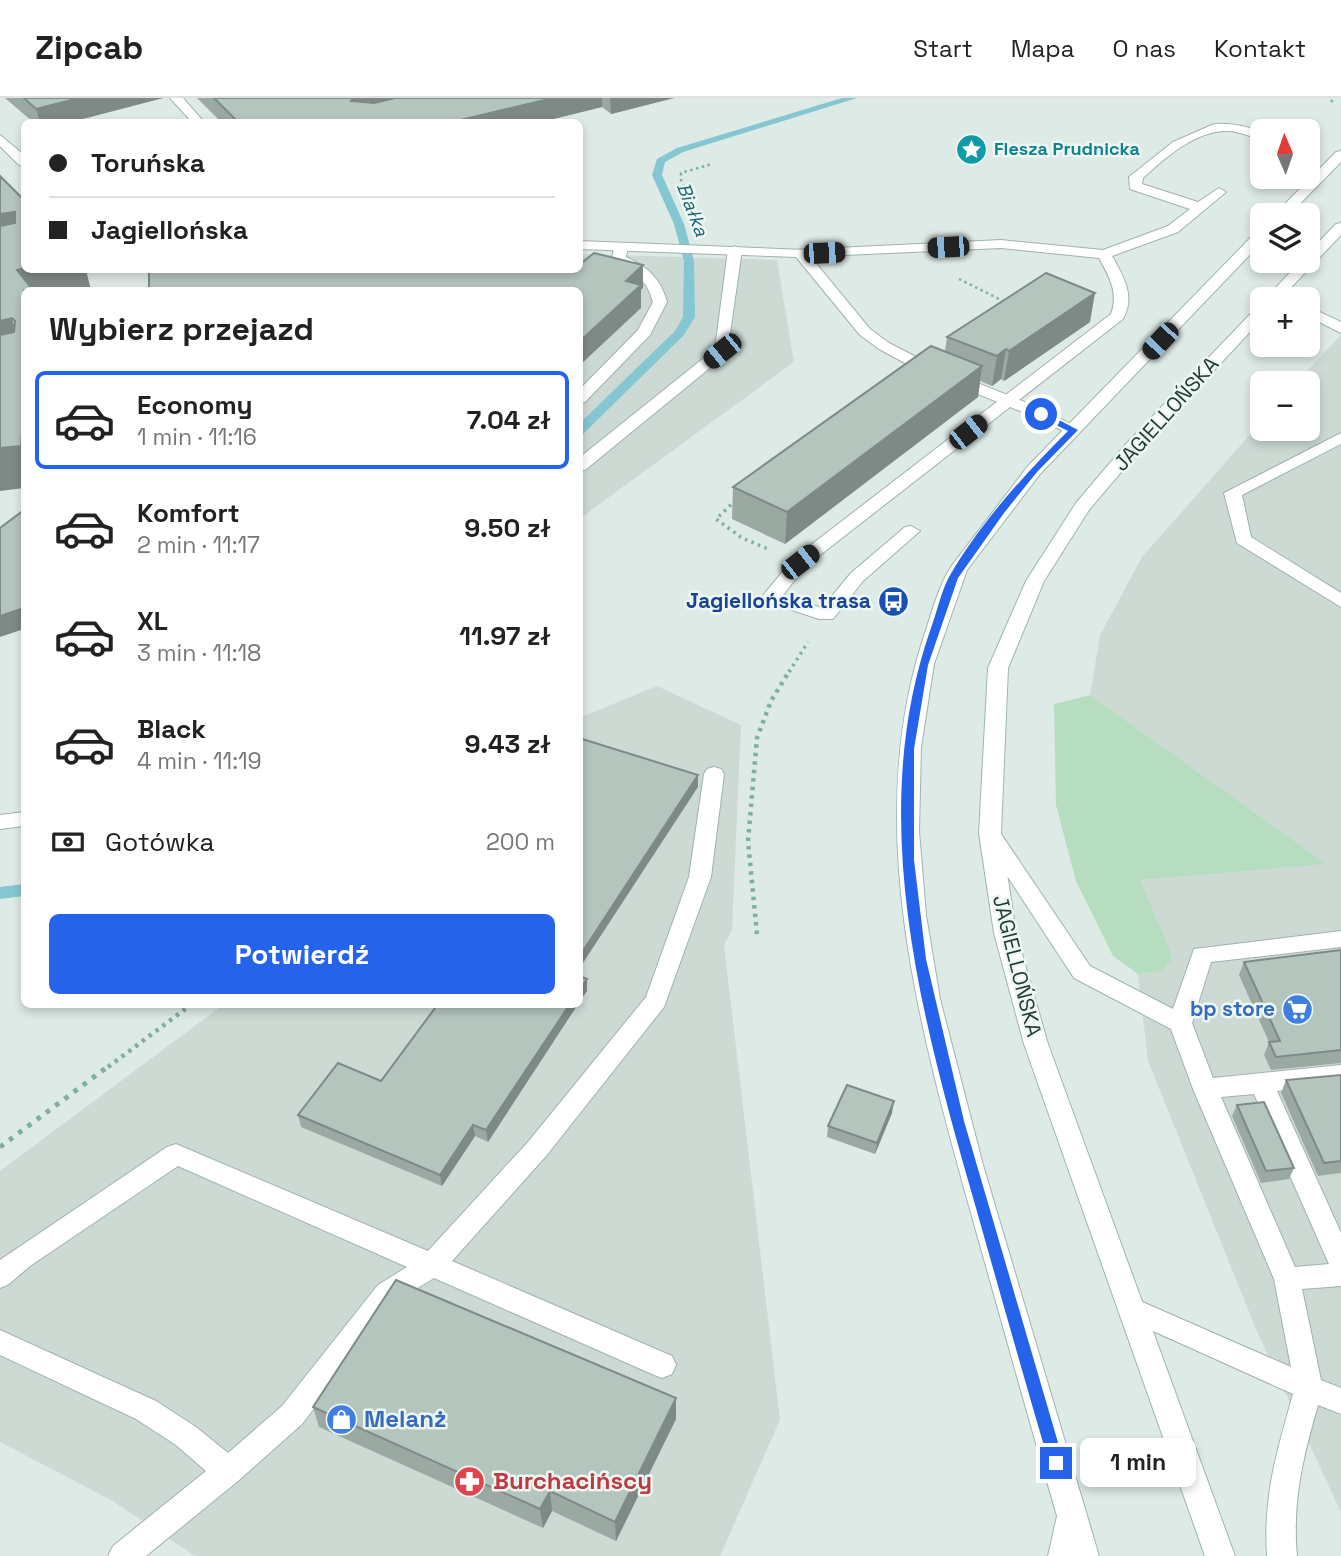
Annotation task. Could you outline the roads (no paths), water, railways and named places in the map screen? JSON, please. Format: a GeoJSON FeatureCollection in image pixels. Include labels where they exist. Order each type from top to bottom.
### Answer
{"type":"FeatureCollection","features":[{"type":"Feature","properties":{"kind":"main road"},"geometry":{"type":"LineString","coordinates":[[176,98],[195,119]]}},
{"type":"Feature","properties":{"kind":"main road"},"geometry":{"type":"LineString","coordinates":[[1198,207],[1135,186],[1136,177],[1155,158],[1206,130],[1224,126],[1250,133]]}},
{"type":"Feature","properties":{"kind":"main road"},"geometry":{"type":"LineString","coordinates":[[0,139],[21,159]]}},
{"type":"Feature","properties":{"kind":"main road"},"geometry":{"type":"LineString","coordinates":[[1292,203],[1341,155]]}},
{"type":"Feature","properties":{"kind":"main road"},"geometry":{"type":"LineString","coordinates":[[616,256],[656,248],[800,253],[1001,244],[1104,254],[1173,229],[1219,192]]}},
{"type":"Feature","properties":{"kind":"main road"},"geometry":{"type":"LineString","coordinates":[[1285,287],[1335,240],[1341,227]]}},
{"type":"Feature","properties":{"kind":"main road"},"geometry":{"type":"LineString","coordinates":[[583,246],[616,256],[644,271],[652,279],[660,302],[645,332],[583,395]]}},
{"type":"Feature","properties":{"kind":"main road"},"geometry":{"type":"LineString","coordinates":[[1084,1556],[957,1121],[920,959],[908,846],[908,749],[923,665],[953,578],[1000,511],[1034,470],[1250,246]]}},
{"type":"Feature","properties":{"kind":"main road"},"geometry":{"type":"LineString","coordinates":[[583,463],[722,351],[727,250]]}},
{"type":"Feature","properties":{"kind":"main road"},"geometry":{"type":"LineString","coordinates":[[800,253],[865,332],[884,346],[922,366],[1073,430]]}},
{"type":"Feature","properties":{"kind":"main road"},"geometry":{"type":"LineString","coordinates":[[911,531],[856,577],[826,615],[771,597],[800,562],[1118,316],[1123,306],[1123,289],[1104,254]]}},
{"type":"Feature","properties":{"kind":"main road"},"geometry":{"type":"LineString","coordinates":[[1320,317],[1341,328]]}},
{"type":"Feature","properties":{"kind":"main road","name":"JAGIELLOŃSKA"},"geometry":{"type":"LineString","coordinates":[[1220,1556],[1036,1044],[1005,933],[989,833],[998,668],[1035,581],[1082,507],[1132,448],[1250,323]]}},
{"type":"Feature","properties":{"kind":"main road"},"geometry":{"type":"LineString","coordinates":[[1341,439],[1233,493],[1243,539],[1341,601]]}},
{"type":"Feature","properties":{"kind":"main road"},"geometry":{"type":"LineString","coordinates":[[123,1556],[292,1415],[387,1293],[431,1266],[537,1149],[656,1001],[700,877],[714,774]]}},
{"type":"Feature","properties":{"kind":"main road"},"geometry":{"type":"LineString","coordinates":[[0,822],[21,819]]}},
{"type":"Feature","properties":{"kind":"main road"},"geometry":{"type":"LineString","coordinates":[[989,833],[1082,972],[1180,1023]]}},
{"type":"Feature","properties":{"kind":"main road"},"geometry":{"type":"LineString","coordinates":[[1282,1556],[1279,1520],[1287,1465],[1309,1388],[1287,1279],[1205,1089],[1180,1023],[1202,955],[1341,939]]}},
{"type":"Feature","properties":{"kind":"main road"},"geometry":{"type":"LineString","coordinates":[[1205,1089],[1261,1083],[1338,1082]]}},
{"type":"Feature","properties":{"kind":"main road"},"geometry":{"type":"LineString","coordinates":[[1261,1083],[1341,1262]]}},
{"type":"Feature","properties":{"kind":"main road"},"geometry":{"type":"LineString","coordinates":[[0,1276],[21,1258],[176,1154],[662,1365]]}},
{"type":"Feature","properties":{"kind":"main road"},"geometry":{"type":"LineString","coordinates":[[1287,1279],[1341,1274]]}},
{"type":"Feature","properties":{"kind":"main road"},"geometry":{"type":"LineString","coordinates":[[1131,1309],[1341,1401]]}},
{"type":"Feature","properties":{"kind":"main road"},"geometry":{"type":"LineString","coordinates":[[0,1342],[146,1410],[186,1436],[228,1471]]}},
{"type":"Feature","properties":{"kind":"main road"},"geometry":{"type":"LineString","coordinates":[[1063,1556],[1072,1516]]}},
{"type":"Feature","properties":{"kind":"waterway","name":"Białka"},"geometry":{"type":"LineString","coordinates":[[583,427],[680,333],[689,317],[689,261],[679,224],[657,175],[660,161],[680,150],[852,98]]}},
{"type":"Feature","properties":{"kind":"waterway","name":"Białka"},"geometry":{"type":"LineString","coordinates":[[0,893],[21,890]]}},
{"type":"Feature","properties":{"kind":"place","name":"Flesza Prudnicka"},"geometry":{"type":"Point","coordinates":[971,149]}},
{"type":"Feature","properties":{"kind":"place","name":"Jagiellońska trasa"},"geometry":{"type":"Point","coordinates":[894,601]}},
{"type":"Feature","properties":{"kind":"place","name":"bp store"},"geometry":{"type":"Point","coordinates":[1298,1009]}},
{"type":"Feature","properties":{"kind":"place","name":"Melanż"},"geometry":{"type":"Point","coordinates":[341,1419]}},
{"type":"Feature","properties":{"kind":"place","name":"Burchacińscy"},"geometry":{"type":"Point","coordinates":[470,1481]}}]}
